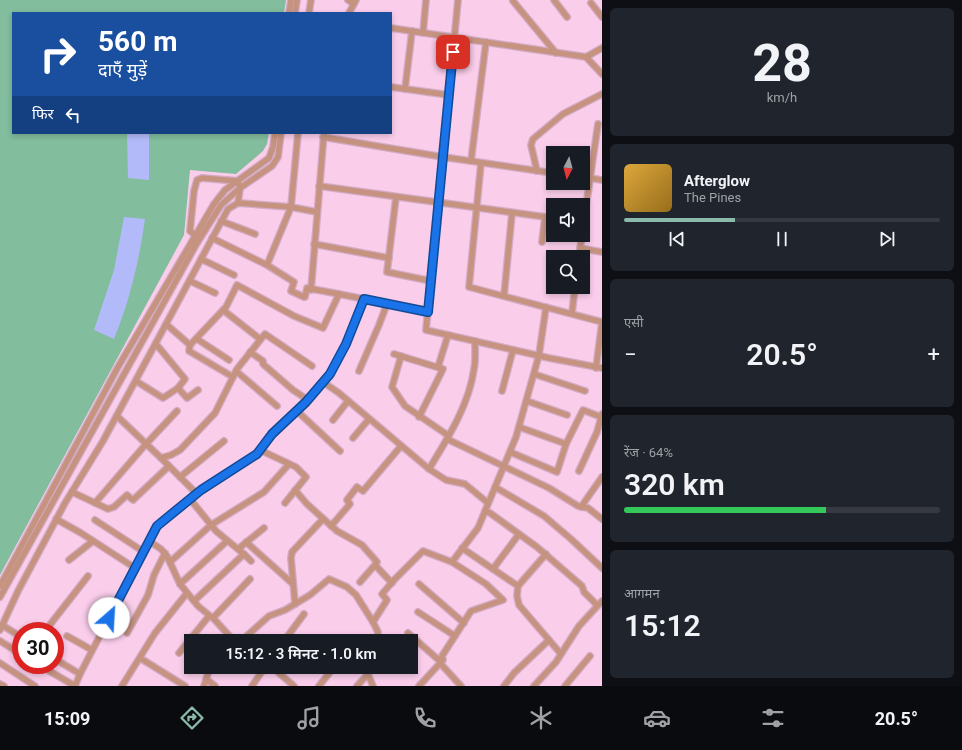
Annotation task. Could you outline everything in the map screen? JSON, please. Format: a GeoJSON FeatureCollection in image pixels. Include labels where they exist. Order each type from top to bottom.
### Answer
{"type":"FeatureCollection","features":[{"type":"Feature","properties":{"kind":"street"},"geometry":{"type":"LineString","coordinates":[[289,12],[291,0]]}},
{"type":"Feature","properties":{"kind":"street"},"geometry":{"type":"LineString","coordinates":[[295,12],[297,0]]}},
{"type":"Feature","properties":{"kind":"street"},"geometry":{"type":"LineString","coordinates":[[309,12],[311,0]]}},
{"type":"Feature","properties":{"kind":"street"},"geometry":{"type":"LineString","coordinates":[[348,0],[355,2],[350,12]]}},
{"type":"Feature","properties":{"kind":"street"},"geometry":{"type":"LineString","coordinates":[[423,33],[426,0]]}},
{"type":"Feature","properties":{"kind":"street"},"geometry":{"type":"LineString","coordinates":[[458,0],[426,330],[599,368],[602,322],[469,287],[481,163]]}},
{"type":"Feature","properties":{"kind":"street"},"geometry":{"type":"LineString","coordinates":[[554,0],[567,17]]}},
{"type":"Feature","properties":{"kind":"street"},"geometry":{"type":"LineString","coordinates":[[513,1],[556,53]]}},
{"type":"Feature","properties":{"kind":"street"},"geometry":{"type":"LineString","coordinates":[[591,3],[602,17]]}},
{"type":"Feature","properties":{"kind":"street"},"geometry":{"type":"LineString","coordinates":[[392,28],[586,57],[602,48]]}},
{"type":"Feature","properties":{"kind":"street"},"geometry":{"type":"LineString","coordinates":[[405,89],[412,31]]}},
{"type":"Feature","properties":{"kind":"street"},"geometry":{"type":"LineString","coordinates":[[471,161],[486,42]]}},
{"type":"Feature","properties":{"kind":"street"},"geometry":{"type":"LineString","coordinates":[[586,57],[602,74]]}},
{"type":"Feature","properties":{"kind":"street"},"geometry":{"type":"LineString","coordinates":[[392,87],[449,95]]}},
{"type":"Feature","properties":{"kind":"street"},"geometry":{"type":"LineString","coordinates":[[537,171],[531,145],[533,139],[563,114],[602,94]]}},
{"type":"Feature","properties":{"kind":"street"},"geometry":{"type":"LineString","coordinates":[[598,124],[590,178],[602,180]]}},
{"type":"Feature","properties":{"kind":"street"},"geometry":{"type":"LineString","coordinates":[[0,586],[118,367],[214,204],[225,190],[269,158],[273,147],[275,134]]}},
{"type":"Feature","properties":{"kind":"street"},"geometry":{"type":"LineString","coordinates":[[0,597],[197,243],[221,205],[240,188],[272,166],[278,157],[281,134]]}},
{"type":"Feature","properties":{"kind":"street"},"geometry":{"type":"LineString","coordinates":[[267,265],[291,207],[298,134]]}},
{"type":"Feature","properties":{"kind":"street"},"geometry":{"type":"LineString","coordinates":[[311,290],[323,135],[443,157],[546,172]]}},
{"type":"Feature","properties":{"kind":"street"},"geometry":{"type":"LineString","coordinates":[[195,236],[190,231],[194,191],[197,180],[202,178],[238,181]]}},
{"type":"Feature","properties":{"kind":"street"},"geometry":{"type":"LineString","coordinates":[[238,181],[240,188],[238,203]]}},
{"type":"Feature","properties":{"kind":"street"},"geometry":{"type":"LineString","coordinates":[[319,186],[545,217],[542,242]]}},
{"type":"Feature","properties":{"kind":"street"},"geometry":{"type":"LineString","coordinates":[[396,197],[387,272],[431,281]]}},
{"type":"Feature","properties":{"kind":"street"},"geometry":{"type":"LineString","coordinates":[[12,632],[1,627],[18,590],[56,519],[117,416],[228,209],[238,203],[291,207],[317,212]]}},
{"type":"Feature","properties":{"kind":"street"},"geometry":{"type":"LineString","coordinates":[[504,296],[512,213]]}},
{"type":"Feature","properties":{"kind":"street"},"geometry":{"type":"LineString","coordinates":[[222,221],[255,234]]}},
{"type":"Feature","properties":{"kind":"street"},"geometry":{"type":"LineString","coordinates":[[212,238],[267,265],[294,282],[291,291],[304,297],[307,288],[428,312]]}},
{"type":"Feature","properties":{"kind":"street"},"geometry":{"type":"LineString","coordinates":[[581,242],[580,248],[602,252]]}},
{"type":"Feature","properties":{"kind":"street"},"geometry":{"type":"LineString","coordinates":[[314,244],[389,258]]}},
{"type":"Feature","properties":{"kind":"street"},"geometry":{"type":"LineString","coordinates":[[201,259],[234,275]]}},
{"type":"Feature","properties":{"kind":"street"},"geometry":{"type":"LineString","coordinates":[[190,281],[215,293]]}},
{"type":"Feature","properties":{"kind":"street"},"geometry":{"type":"LineString","coordinates":[[233,377],[188,351],[190,345],[223,310],[237,285],[294,316],[323,328],[339,294]]}},
{"type":"Feature","properties":{"kind":"street"},"geometry":{"type":"LineString","coordinates":[[572,313],[574,294]]}},
{"type":"Feature","properties":{"kind":"street"},"geometry":{"type":"LineString","coordinates":[[54,674],[75,686],[92,650],[157,526],[190,499],[257,454],[272,434],[308,400],[330,374],[346,344],[364,299]]}},
{"type":"Feature","properties":{"kind":"street"},"geometry":{"type":"LineString","coordinates":[[359,371],[387,304]]}},
{"type":"Feature","properties":{"kind":"street"},"geometry":{"type":"LineString","coordinates":[[452,562],[478,528],[510,452],[519,427],[539,356],[546,307]]}},
{"type":"Feature","properties":{"kind":"street"},"geometry":{"type":"LineString","coordinates":[[223,310],[260,339]]}},
{"type":"Feature","properties":{"kind":"street"},"geometry":{"type":"LineString","coordinates":[[166,324],[190,345]]}},
{"type":"Feature","properties":{"kind":"street"},"geometry":{"type":"LineString","coordinates":[[161,458],[180,450],[215,413],[236,371],[264,334],[312,366]]}},
{"type":"Feature","properties":{"kind":"street"},"geometry":{"type":"LineString","coordinates":[[438,367],[448,335]]}},
{"type":"Feature","properties":{"kind":"street"},"geometry":{"type":"LineString","coordinates":[[197,339],[229,360]]}},
{"type":"Feature","properties":{"kind":"street"},"geometry":{"type":"LineString","coordinates":[[429,469],[448,438],[468,393],[474,368],[475,341]]}},
{"type":"Feature","properties":{"kind":"street"},"geometry":{"type":"LineString","coordinates":[[136,381],[163,398],[178,388],[185,379],[156,344]]}},
{"type":"Feature","properties":{"kind":"street"},"geometry":{"type":"LineString","coordinates":[[502,391],[513,350]]}},
{"type":"Feature","properties":{"kind":"street"},"geometry":{"type":"LineString","coordinates":[[250,352],[263,361],[263,364],[293,390],[308,400]]}},
{"type":"Feature","properties":{"kind":"street"},"geometry":{"type":"LineString","coordinates":[[394,354],[438,367],[443,370],[419,417]]}},
{"type":"Feature","properties":{"kind":"street"},"geometry":{"type":"LineString","coordinates":[[401,356],[392,387],[404,406],[448,438],[549,488],[581,506],[588,508],[602,519]]}},
{"type":"Feature","properties":{"kind":"street"},"geometry":{"type":"LineString","coordinates":[[236,371],[277,406]]}},
{"type":"Feature","properties":{"kind":"street"},"geometry":{"type":"LineString","coordinates":[[534,374],[585,391]]}},
{"type":"Feature","properties":{"kind":"street"},"geometry":{"type":"LineString","coordinates":[[323,382],[429,469],[446,480],[465,484],[488,503]]}},
{"type":"Feature","properties":{"kind":"street"},"geometry":{"type":"LineString","coordinates":[[178,388],[187,398],[198,390]]}},
{"type":"Feature","properties":{"kind":"street"},"geometry":{"type":"LineString","coordinates":[[332,420],[348,401]]}},
{"type":"Feature","properties":{"kind":"street"},"geometry":{"type":"LineString","coordinates":[[526,401],[567,414]]}},
{"type":"Feature","properties":{"kind":"street"},"geometry":{"type":"LineString","coordinates":[[510,452],[557,472],[566,444],[583,410],[602,416],[600,434],[579,470]]}},
{"type":"Feature","properties":{"kind":"street"},"geometry":{"type":"LineString","coordinates":[[95,503],[177,411]]}},
{"type":"Feature","properties":{"kind":"street"},"geometry":{"type":"LineString","coordinates":[[296,411],[340,451]]}},
{"type":"Feature","properties":{"kind":"street"},"geometry":{"type":"LineString","coordinates":[[117,416],[197,494]]}},
{"type":"Feature","properties":{"kind":"street"},"geometry":{"type":"LineString","coordinates":[[353,438],[369,419]]}},
{"type":"Feature","properties":{"kind":"street"},"geometry":{"type":"LineString","coordinates":[[519,427],[566,444]]}},
{"type":"Feature","properties":{"kind":"street"},"geometry":{"type":"LineString","coordinates":[[180,477],[224,441]]}},
{"type":"Feature","properties":{"kind":"street"},"geometry":{"type":"LineString","coordinates":[[331,526],[350,504],[347,500],[357,487],[363,490],[401,446]]}},
{"type":"Feature","properties":{"kind":"street"},"geometry":{"type":"LineString","coordinates":[[260,450],[296,467],[306,477],[285,503]]}},
{"type":"Feature","properties":{"kind":"street"},"geometry":{"type":"LineString","coordinates":[[170,562],[211,525],[264,492],[289,464]]}},
{"type":"Feature","properties":{"kind":"street"},"geometry":{"type":"LineString","coordinates":[[72,492],[108,509],[114,507],[127,495],[134,500],[169,466]]}},
{"type":"Feature","properties":{"kind":"street"},"geometry":{"type":"LineString","coordinates":[[581,506],[602,477]]}},
{"type":"Feature","properties":{"kind":"street"},"geometry":{"type":"LineString","coordinates":[[495,487],[544,516],[572,539],[602,568]]}},
{"type":"Feature","properties":{"kind":"street"},"geometry":{"type":"LineString","coordinates":[[295,490],[336,531],[362,545],[377,562],[360,582]]}},
{"type":"Feature","properties":{"kind":"street"},"geometry":{"type":"LineString","coordinates":[[190,499],[216,531],[251,561]]}},
{"type":"Feature","properties":{"kind":"street"},"geometry":{"type":"LineString","coordinates":[[485,511],[490,513],[546,554],[582,586],[584,592],[601,602],[579,626],[556,662],[534,686]]}},
{"type":"Feature","properties":{"kind":"street"},"geometry":{"type":"LineString","coordinates":[[56,519],[135,568]]}},
{"type":"Feature","properties":{"kind":"street"},"geometry":{"type":"LineString","coordinates":[[295,604],[292,584],[292,552],[323,519]]}},
{"type":"Feature","properties":{"kind":"street"},"geometry":{"type":"LineString","coordinates":[[95,520],[144,552]]}},
{"type":"Feature","properties":{"kind":"street"},"geometry":{"type":"LineString","coordinates":[[43,521],[53,526]]}},
{"type":"Feature","properties":{"kind":"street"},"geometry":{"type":"LineString","coordinates":[[238,549],[264,528]]}},
{"type":"Feature","properties":{"kind":"street"},"geometry":{"type":"LineString","coordinates":[[493,569],[519,534]]}},
{"type":"Feature","properties":{"kind":"street"},"geometry":{"type":"LineString","coordinates":[[180,584],[227,540]]}},
{"type":"Feature","properties":{"kind":"street"},"geometry":{"type":"LineString","coordinates":[[69,560],[93,541]]}},
{"type":"Feature","properties":{"kind":"street"},"geometry":{"type":"LineString","coordinates":[[149,541],[165,553],[180,584],[194,601],[227,634]]}},
{"type":"Feature","properties":{"kind":"street"},"geometry":{"type":"LineString","coordinates":[[246,542],[292,584]]}},
{"type":"Feature","properties":{"kind":"street"},"geometry":{"type":"LineString","coordinates":[[462,548],[518,586]]}},
{"type":"Feature","properties":{"kind":"street"},"geometry":{"type":"LineString","coordinates":[[373,622],[387,600],[382,594],[423,551],[452,562],[486,584],[503,600],[471,611],[442,656],[443,660],[441,663],[419,686]]}},
{"type":"Feature","properties":{"kind":"street"},"geometry":{"type":"LineString","coordinates":[[127,633],[148,595],[154,575],[165,553]]}},
{"type":"Feature","properties":{"kind":"street"},"geometry":{"type":"LineString","coordinates":[[194,601],[244,554]]}},
{"type":"Feature","properties":{"kind":"street"},"geometry":{"type":"LineString","coordinates":[[546,554],[518,586],[517,596],[520,604],[561,654]]}},
{"type":"Feature","properties":{"kind":"street"},"geometry":{"type":"LineString","coordinates":[[375,565],[392,582]]}},
{"type":"Feature","properties":{"kind":"street"},"geometry":{"type":"LineString","coordinates":[[52,622],[88,576]]}},
{"type":"Feature","properties":{"kind":"street"},"geometry":{"type":"LineString","coordinates":[[179,653],[211,617],[250,579]]}},
{"type":"Feature","properties":{"kind":"street"},"geometry":{"type":"LineString","coordinates":[[249,634],[268,616],[285,610],[310,595],[329,579],[347,587],[356,595],[373,622],[378,634]]}},
{"type":"Feature","properties":{"kind":"street"},"geometry":{"type":"LineString","coordinates":[[419,584],[464,623]]}},
{"type":"Feature","properties":{"kind":"street"},"geometry":{"type":"LineString","coordinates":[[122,686],[155,633],[187,593]]}},
{"type":"Feature","properties":{"kind":"street"},"geometry":{"type":"LineString","coordinates":[[418,612],[455,636]]}},
{"type":"Feature","properties":{"kind":"street"},"geometry":{"type":"LineString","coordinates":[[289,634],[304,614]]}},
{"type":"Feature","properties":{"kind":"street"},"geometry":{"type":"LineString","coordinates":[[408,632],[441,663],[461,686]]}},
{"type":"Feature","properties":{"kind":"street"},"geometry":{"type":"LineString","coordinates":[[67,636],[92,650]]}},
{"type":"Feature","properties":{"kind":"street"},"geometry":{"type":"LineString","coordinates":[[504,686],[514,674],[549,640]]}},
{"type":"Feature","properties":{"kind":"street"},"geometry":{"type":"LineString","coordinates":[[0,641],[12,648]]}},
{"type":"Feature","properties":{"kind":"street"},"geometry":{"type":"LineString","coordinates":[[564,686],[590,656]]}},
{"type":"Feature","properties":{"kind":"street"},"geometry":{"type":"LineString","coordinates":[[140,658],[186,686]]}},
{"type":"Feature","properties":{"kind":"street"},"geometry":{"type":"LineString","coordinates":[[0,663],[36,686]]}},
{"type":"Feature","properties":{"kind":"street"},"geometry":{"type":"LineString","coordinates":[[64,664],[80,674]]}},
{"type":"Feature","properties":{"kind":"street"},"geometry":{"type":"LineString","coordinates":[[204,686],[208,674]]}},
{"type":"Feature","properties":{"kind":"street"},"geometry":{"type":"LineString","coordinates":[[252,686],[260,674]]}},
{"type":"Feature","properties":{"kind":"street"},"geometry":{"type":"LineString","coordinates":[[280,674],[294,686]]}},
{"type":"Feature","properties":{"kind":"street"},"geometry":{"type":"LineString","coordinates":[[319,686],[328,674]]}},
{"type":"Feature","properties":{"kind":"street"},"geometry":{"type":"LineString","coordinates":[[357,686],[368,674],[373,686]]}},
{"type":"Feature","properties":{"kind":"street"},"geometry":{"type":"LineString","coordinates":[[206,679],[216,686]]}},
{"type":"Feature","properties":{"kind":"street"},"geometry":{"type":"LineString","coordinates":[[0,684],[4,686]]}},
{"type":"Feature","properties":{"kind":"green space"},"geometry":{"type":"Polygon","coordinates":[[[0,0],[286,0],[284,12],[12,12],[12,134],[269,134],[267,144],[263,151],[236,174],[190,170],[184,235],[0,575],[0,0]]]}},
{"type":"Feature","properties":{"kind":"water"},"geometry":{"type":"Polygon","coordinates":[[[127,134],[149,134],[149,180],[128,178],[127,134]]]}},
{"type":"Feature","properties":{"kind":"water"},"geometry":{"type":"Polygon","coordinates":[[[124,217],[145,219],[133,280],[125,310],[114,339],[94,330],[114,270],[124,217]]]}},
{"type":"Feature","properties":{"kind":"route"},"geometry":{"type":"LineString","coordinates":[[109,618],[157,526],[201,490],[257,454],[272,434],[306,402],[330,374],[346,344],[364,299],[428,312],[453,52]]}}]}
